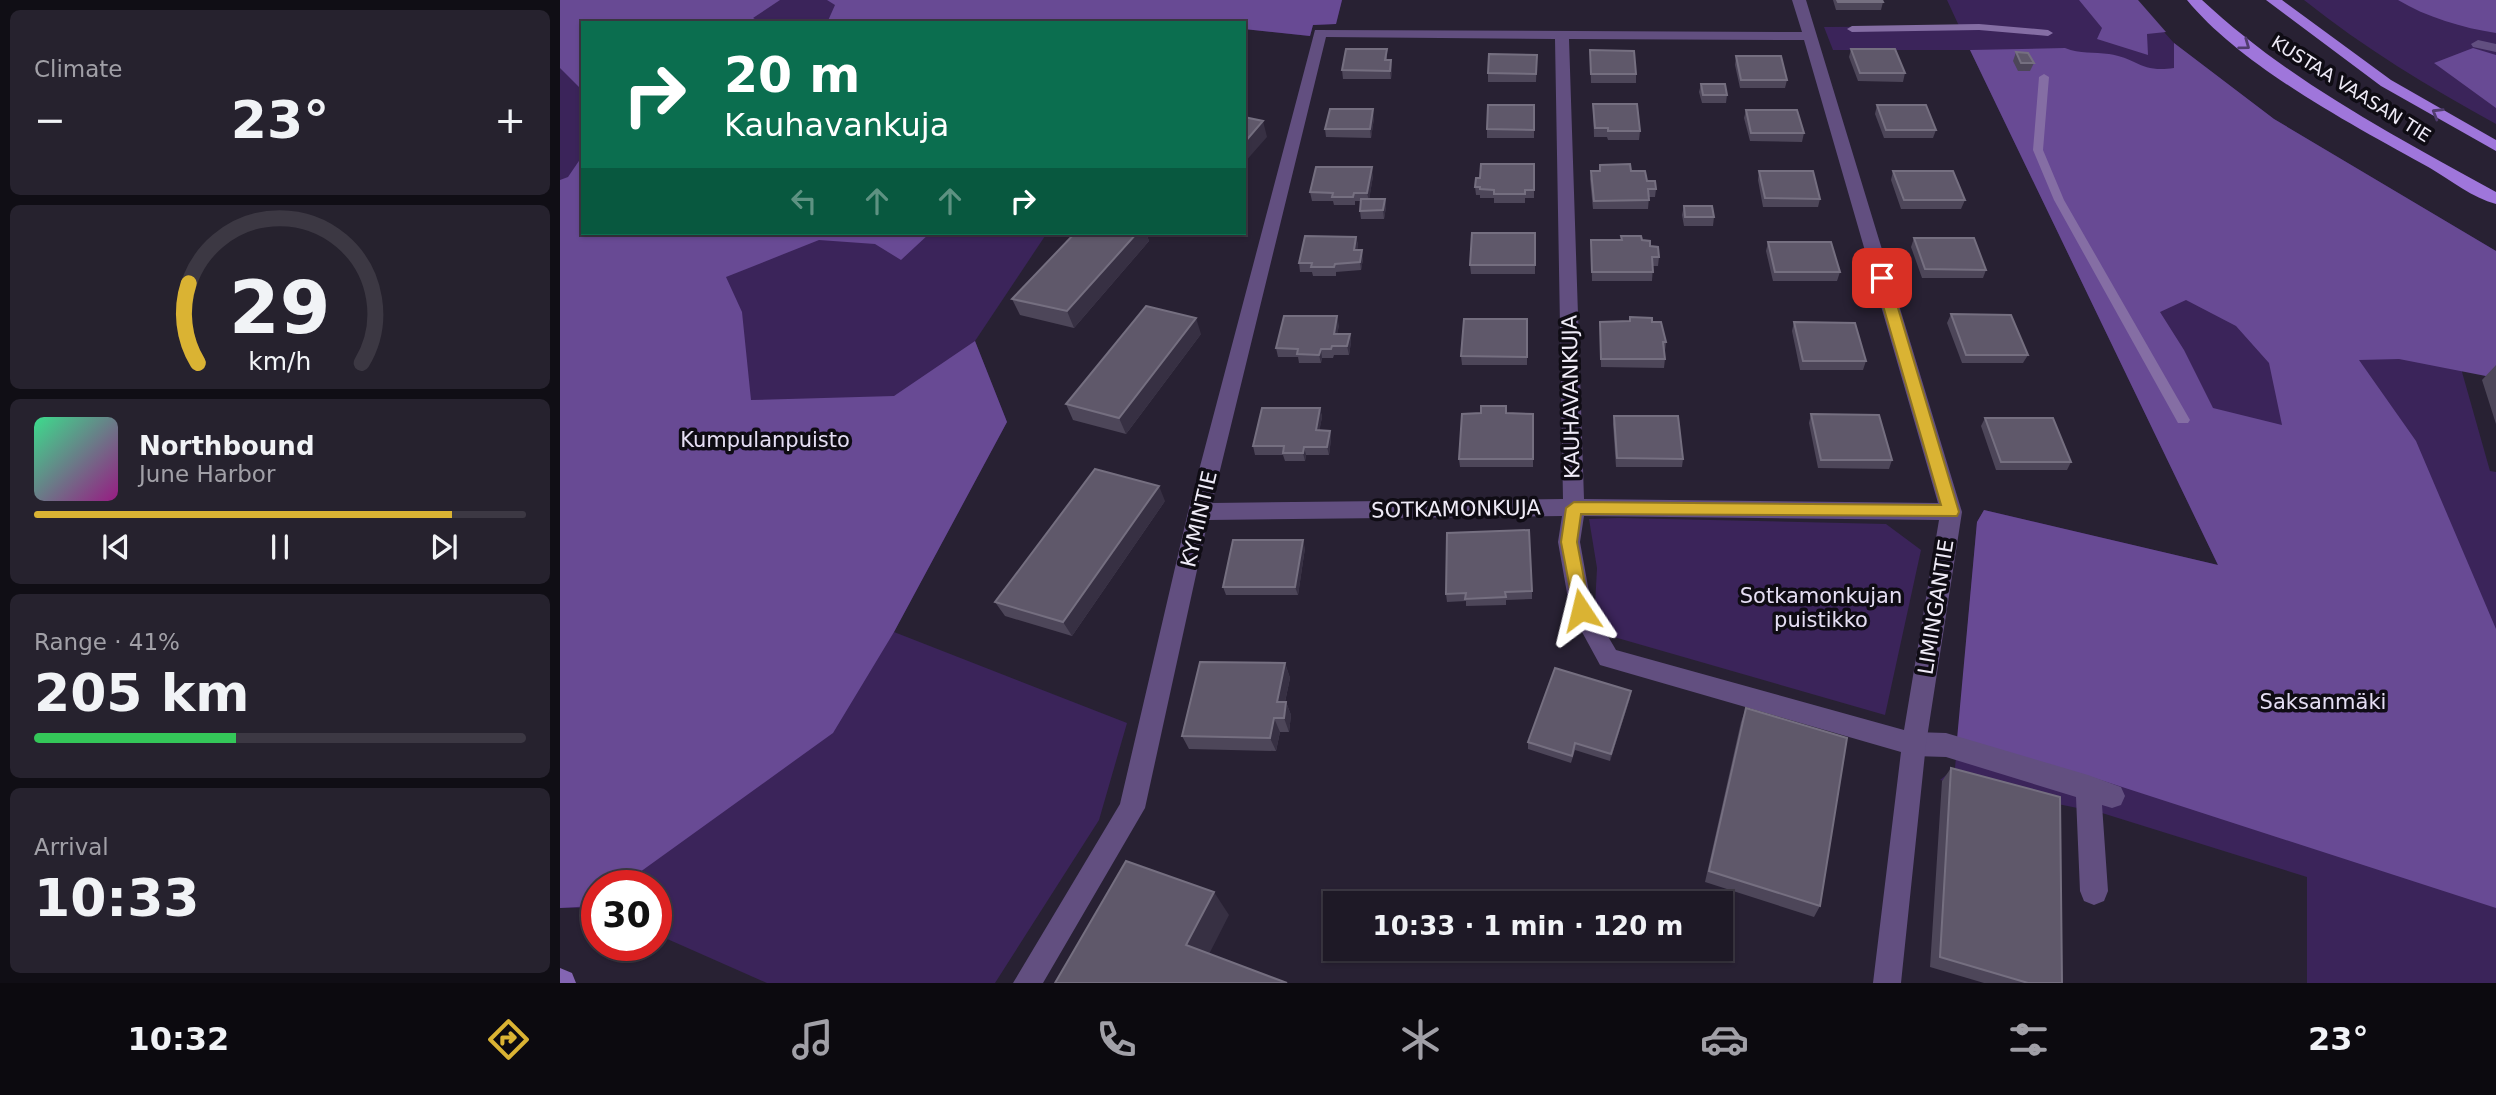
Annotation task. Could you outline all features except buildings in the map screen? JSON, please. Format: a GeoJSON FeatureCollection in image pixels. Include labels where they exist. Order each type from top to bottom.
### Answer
{"type":"FeatureCollection","features":[{"type":"Feature","properties":{"kind":"main road","name":"KUSTAA VAASAN TIE"},"geometry":{"type":"LineString","coordinates":[[2194,0],[2235,38],[2287,76],[2364,124],[2496,199]]}},
{"type":"Feature","properties":{"kind":"main road","name":"KUSTAA VAASAN TIE"},"geometry":{"type":"LineString","coordinates":[[2273,0],[2352,60],[2496,146]]}},
{"type":"Feature","properties":{"kind":"street","name":"LIMINGANTIE"},"geometry":{"type":"LineString","coordinates":[[1799,0],[1951,512],[1914,744],[1887,983]]}},
{"type":"Feature","properties":{"kind":"street","name":"KYMINTIE"},"geometry":{"type":"LineString","coordinates":[[1027,983],[1132,808],[1199,512],[1320,33],[1562,35]]}},
{"type":"Feature","properties":{"kind":"street"},"geometry":{"type":"LineString","coordinates":[[1562,35],[1810,36]]}},
{"type":"Feature","properties":{"kind":"street","name":"KAUHAVANKUJA"},"geometry":{"type":"LineString","coordinates":[[1562,35],[1574,508],[1951,512]]}},
{"type":"Feature","properties":{"kind":"street"},"geometry":{"type":"LineString","coordinates":[[2479,44],[2496,48]]}},
{"type":"Feature","properties":{"kind":"street","name":"SOTKAMONKUJA"},"geometry":{"type":"LineString","coordinates":[[1199,512],[1574,508],[1569,542],[1581,610],[1608,658],[1914,744],[1946,745],[2100,792],[2094,891]]}},
{"type":"Feature","properties":{"kind":"green space","name":"Kumpulanpuisto"},"geometry":{"type":"Polygon","coordinates":[[[560,0],[1342,0],[1336,24],[1313,25],[1310,36],[1246,29],[1246,21],[581,21],[581,235],[1046,235],[975,341],[1007,422],[894,632],[1127,723],[1099,820],[995,983],[767,983],[672,941],[672,870],[581,870],[581,908],[560,908],[560,0]]]}},
{"type":"Feature","properties":{"kind":"green space"},"geometry":{"type":"Polygon","coordinates":[[[560,0],[780,0],[753,18],[758,21],[581,21],[581,89],[560,68],[560,0]]]}},
{"type":"Feature","properties":{"kind":"green space"},"geometry":{"type":"Polygon","coordinates":[[[827,0],[1342,0],[1336,24],[1313,25],[1310,36],[1246,29],[1246,21],[828,21],[835,5],[827,0]]]}},
{"type":"Feature","properties":{"kind":"green space","name":"Saksanmäki"},"geometry":{"type":"Polygon","coordinates":[[[1947,0],[2135,0],[2174,43],[2274,119],[2496,251],[2462,372],[2490,471],[2496,472],[2496,983],[2307,983],[2307,877],[2102,813],[1940,780],[1955,768],[1977,522],[1984,510],[2218,565],[1970,50],[1833,50],[1824,27],[1959,26],[1947,0]]]}},
{"type":"Feature","properties":{"kind":"green space"},"geometry":{"type":"Polygon","coordinates":[[[2079,0],[2138,0],[2166,32],[2147,34],[2148,55],[2097,39],[2102,28],[2079,0]]]}},
{"type":"Feature","properties":{"kind":"green space"},"geometry":{"type":"Polygon","coordinates":[[[2304,0],[2496,0],[2496,124],[2397,66],[2304,0]]]}},
{"type":"Feature","properties":{"kind":"green space"},"geometry":{"type":"Polygon","coordinates":[[[2398,0],[2496,0],[2496,33],[2445,21],[2398,0]]]}},
{"type":"Feature","properties":{"kind":"green space","name":"Saksanmäki"},"geometry":{"type":"Polygon","coordinates":[[[2174,43],[2274,119],[2496,251],[2496,378],[2399,359],[2359,360],[2416,441],[2496,629],[2496,908],[2082,774],[1957,739],[1977,522],[1984,510],[2218,565],[1970,50],[2065,48],[2118,56],[2146,67],[2174,68],[2174,43]],[[2186,300],[2160,312],[2184,350],[2213,408],[2282,425],[2269,363],[2236,326],[2186,300]]]}},
{"type":"Feature","properties":{"kind":"green space"},"geometry":{"type":"Polygon","coordinates":[[[2473,48],[2496,55],[2496,108],[2434,63],[2473,48]]]}},
{"type":"Feature","properties":{"kind":"green space"},"geometry":{"type":"Polygon","coordinates":[[[581,158],[581,235],[928,235],[901,260],[875,244],[819,240],[726,277],[742,312],[751,400],[894,396],[975,341],[1007,422],[894,632],[833,733],[643,870],[581,870],[581,907],[560,908],[560,180],[568,177],[581,158]]]}},
{"type":"Feature","properties":{"kind":"green space","name":"Sotkamonkujan puistikko"},"geometry":{"type":"Polygon","coordinates":[[[1589,519],[1886,524],[1921,550],[1885,715],[1614,637],[1595,606],[1597,568],[1589,519]]]}},
{"type":"Feature","properties":{"kind":"waterway"},"geometry":{"type":"LineString","coordinates":[[1852,29],[1979,27],[2048,33]]}},
{"type":"Feature","properties":{"kind":"waterway"},"geometry":{"type":"LineString","coordinates":[[2044,77],[2038,150],[2059,200],[2183,420]]}},
{"type":"Feature","properties":{"kind":"route"},"geometry":{"type":"LineString","coordinates":[[1581,610],[1569,542],[1574,508],[1951,512],[1882,278]]}}]}
